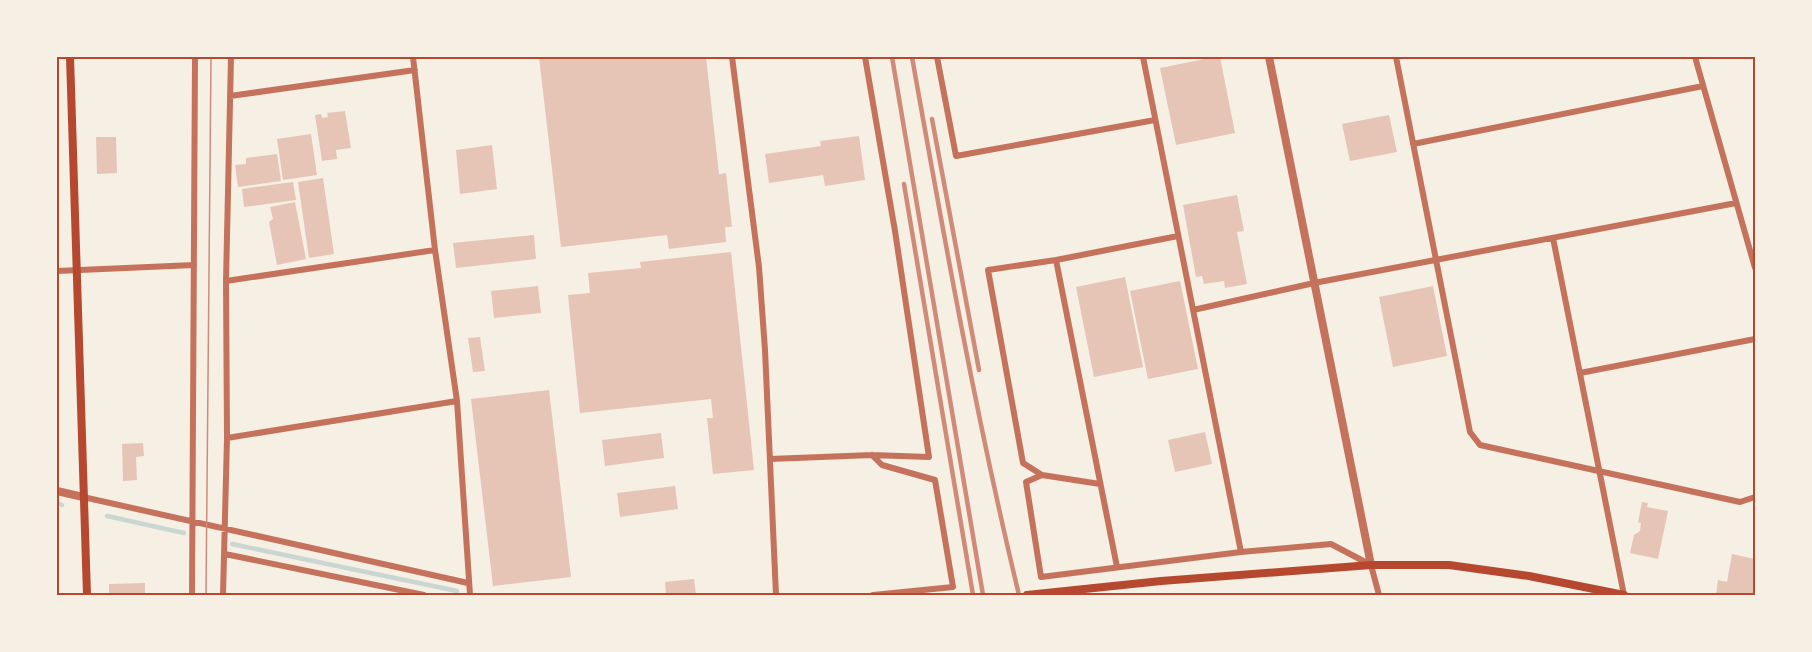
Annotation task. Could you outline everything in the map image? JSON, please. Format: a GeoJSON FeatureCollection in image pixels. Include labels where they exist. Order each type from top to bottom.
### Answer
{"type":"FeatureCollection","features":[{"type":"Feature","properties":{"kind":"main road"},"geometry":{"type":"LineString","coordinates":[[70,57],[87,595]]}},
{"type":"Feature","properties":{"kind":"main road"},"geometry":{"type":"LineString","coordinates":[[1027,595],[1161,581],[1371,565],[1461,567],[1529,576],[1624,595]]}},
{"type":"Feature","properties":{"kind":"street"},"geometry":{"type":"LineString","coordinates":[[192,595],[195,57]]}},
{"type":"Feature","properties":{"kind":"street"},"geometry":{"type":"LineString","coordinates":[[223,595],[231,57]]}},
{"type":"Feature","properties":{"kind":"street"},"geometry":{"type":"LineString","coordinates":[[413,57],[435,250],[456,401],[470,595]]}},
{"type":"Feature","properties":{"kind":"street"},"geometry":{"type":"LineString","coordinates":[[732,57],[759,267],[776,595]]}},
{"type":"Feature","properties":{"kind":"street"},"geometry":{"type":"LineString","coordinates":[[770,459],[872,455],[929,457],[895,231],[865,57]]}},
{"type":"Feature","properties":{"kind":"street"},"geometry":{"type":"LineString","coordinates":[[937,57],[956,156],[1155,120]]}},
{"type":"Feature","properties":{"kind":"street"},"geometry":{"type":"LineString","coordinates":[[1143,57],[1241,552]]}},
{"type":"Feature","properties":{"kind":"street"},"geometry":{"type":"LineString","coordinates":[[1269,57],[1371,565],[1379,595]]}},
{"type":"Feature","properties":{"kind":"street"},"geometry":{"type":"LineString","coordinates":[[1396,57],[1470,432],[1480,445],[1740,502],[1755,497]]}},
{"type":"Feature","properties":{"kind":"street"},"geometry":{"type":"LineString","coordinates":[[1695,57],[1755,268]]}},
{"type":"Feature","properties":{"kind":"street"},"geometry":{"type":"LineString","coordinates":[[230,96],[415,70]]}},
{"type":"Feature","properties":{"kind":"street"},"geometry":{"type":"LineString","coordinates":[[1413,144],[1703,86]]}},
{"type":"Feature","properties":{"kind":"street"},"geometry":{"type":"LineString","coordinates":[[1192,310],[1314,283],[1736,203]]}},
{"type":"Feature","properties":{"kind":"street"},"geometry":{"type":"LineString","coordinates":[[1100,484],[1042,475],[1023,463],[988,270],[1056,260],[1178,236]]}},
{"type":"Feature","properties":{"kind":"street"},"geometry":{"type":"LineString","coordinates":[[1552,238],[1624,595]]}},
{"type":"Feature","properties":{"kind":"street"},"geometry":{"type":"LineString","coordinates":[[226,281],[435,250]]}},
{"type":"Feature","properties":{"kind":"street"},"geometry":{"type":"LineString","coordinates":[[1056,260],[1117,567]]}},
{"type":"Feature","properties":{"kind":"street"},"geometry":{"type":"LineString","coordinates":[[57,271],[194,265]]}},
{"type":"Feature","properties":{"kind":"street"},"geometry":{"type":"LineString","coordinates":[[1580,373],[1755,339]]}},
{"type":"Feature","properties":{"kind":"street"},"geometry":{"type":"LineString","coordinates":[[227,438],[456,401]]}},
{"type":"Feature","properties":{"kind":"street"},"geometry":{"type":"LineString","coordinates":[[872,455],[882,465],[934,480],[954,595]]}},
{"type":"Feature","properties":{"kind":"street"},"geometry":{"type":"LineString","coordinates":[[1042,475],[1026,482],[1041,577],[1241,552],[1331,544],[1371,565]]}},
{"type":"Feature","properties":{"kind":"street"},"geometry":{"type":"LineString","coordinates":[[57,491],[468,584]]}},
{"type":"Feature","properties":{"kind":"street"},"geometry":{"type":"LineString","coordinates":[[225,554],[423,595]]}},
{"type":"Feature","properties":{"kind":"street"},"geometry":{"type":"LineString","coordinates":[[873,595],[953,587]]}},
{"type":"Feature","properties":{"kind":"building"},"geometry":{"type":"Polygon","coordinates":[[[539,57],[706,57],[719,174],[726,173],[732,227],[725,227],[726,242],[669,249],[667,235],[561,247],[539,57]]]}},
{"type":"Feature","properties":{"kind":"building"},"geometry":{"type":"Polygon","coordinates":[[[1220,57],[1235,133],[1176,145],[1160,68],[1220,57]]]}},
{"type":"Feature","properties":{"kind":"building"},"geometry":{"type":"Polygon","coordinates":[[[345,111],[351,148],[336,150],[337,159],[322,161],[315,115],[321,114],[322,118],[328,117],[327,113],[345,111]]]}},
{"type":"Feature","properties":{"kind":"building"},"geometry":{"type":"Polygon","coordinates":[[[1389,115],[1397,152],[1350,161],[1342,124],[1389,115]]]}},
{"type":"Feature","properties":{"kind":"building"},"geometry":{"type":"Polygon","coordinates":[[[311,134],[317,175],[283,180],[277,139],[311,134]]]}},
{"type":"Feature","properties":{"kind":"building"},"geometry":{"type":"Polygon","coordinates":[[[859,136],[865,180],[825,186],[823,175],[769,183],[765,154],[821,146],[820,141],[859,136]]]}},
{"type":"Feature","properties":{"kind":"building"},"geometry":{"type":"Polygon","coordinates":[[[96,137],[116,137],[117,173],[97,174],[96,137]]]}},
{"type":"Feature","properties":{"kind":"building"},"geometry":{"type":"Polygon","coordinates":[[[492,145],[497,189],[460,194],[456,150],[492,145]]]}},
{"type":"Feature","properties":{"kind":"building"},"geometry":{"type":"Polygon","coordinates":[[[277,154],[281,181],[238,187],[235,165],[246,164],[246,158],[277,154]]]}},
{"type":"Feature","properties":{"kind":"building"},"geometry":{"type":"Polygon","coordinates":[[[323,178],[334,254],[309,258],[298,182],[323,178]]]}},
{"type":"Feature","properties":{"kind":"building"},"geometry":{"type":"Polygon","coordinates":[[[293,182],[296,200],[244,207],[242,189],[293,182]]]}},
{"type":"Feature","properties":{"kind":"building"},"geometry":{"type":"Polygon","coordinates":[[[1237,195],[1244,231],[1237,232],[1247,284],[1225,288],[1224,281],[1204,284],[1202,276],[1196,277],[1183,205],[1237,195]]]}},
{"type":"Feature","properties":{"kind":"building"},"geometry":{"type":"Polygon","coordinates":[[[295,202],[306,259],[277,265],[269,222],[273,219],[270,207],[295,202]]]}},
{"type":"Feature","properties":{"kind":"building"},"geometry":{"type":"Polygon","coordinates":[[[534,235],[536,259],[456,268],[453,243],[534,235]]]}},
{"type":"Feature","properties":{"kind":"building"},"geometry":{"type":"Polygon","coordinates":[[[731,252],[754,470],[713,474],[707,418],[713,418],[711,399],[580,413],[568,295],[590,293],[588,273],[641,268],[640,262],[731,252]]]}},
{"type":"Feature","properties":{"kind":"building"},"geometry":{"type":"Polygon","coordinates":[[[1125,277],[1143,367],[1094,377],[1076,287],[1125,277]]]}},
{"type":"Feature","properties":{"kind":"building"},"geometry":{"type":"Polygon","coordinates":[[[1180,281],[1198,369],[1148,379],[1130,291],[1180,281]]]}},
{"type":"Feature","properties":{"kind":"building"},"geometry":{"type":"Polygon","coordinates":[[[538,286],[541,313],[494,318],[491,291],[538,286]]]}},
{"type":"Feature","properties":{"kind":"building"},"geometry":{"type":"Polygon","coordinates":[[[1433,286],[1447,356],[1393,367],[1379,297],[1433,286]]]}},
{"type":"Feature","properties":{"kind":"building"},"geometry":{"type":"Polygon","coordinates":[[[480,337],[485,371],[473,372],[468,338],[480,337]]]}},
{"type":"Feature","properties":{"kind":"building"},"geometry":{"type":"Polygon","coordinates":[[[549,390],[571,577],[493,586],[471,399],[549,390]]]}},
{"type":"Feature","properties":{"kind":"building"},"geometry":{"type":"Polygon","coordinates":[[[1205,432],[1212,464],[1175,472],[1168,440],[1205,432]]]}},
{"type":"Feature","properties":{"kind":"building"},"geometry":{"type":"Polygon","coordinates":[[[661,433],[664,458],[605,466],[602,440],[661,433]]]}},
{"type":"Feature","properties":{"kind":"building"},"geometry":{"type":"Polygon","coordinates":[[[143,443],[144,456],[136,457],[137,480],[123,481],[122,444],[143,443]]]}},
{"type":"Feature","properties":{"kind":"building"},"geometry":{"type":"Polygon","coordinates":[[[675,486],[678,509],[620,517],[617,493],[675,486]]]}},
{"type":"Feature","properties":{"kind":"building"},"geometry":{"type":"Polygon","coordinates":[[[1642,502],[1648,503],[1647,507],[1668,511],[1658,559],[1630,553],[1634,535],[1640,531],[1641,523],[1638,522],[1642,502]]]}},
{"type":"Feature","properties":{"kind":"building"},"geometry":{"type":"Polygon","coordinates":[[[1732,554],[1755,559],[1755,595],[1716,595],[1718,580],[1727,582],[1732,554]]]}},
{"type":"Feature","properties":{"kind":"building"},"geometry":{"type":"Polygon","coordinates":[[[694,579],[696,595],[666,595],[665,582],[694,579]]]}},
{"type":"Feature","properties":{"kind":"building"},"geometry":{"type":"Polygon","coordinates":[[[145,583],[145,595],[109,595],[109,584],[145,583]]]}},
{"type":"Feature","properties":{"kind":"waterway"},"geometry":{"type":"LineString","coordinates":[[57,503],[62,505]]}},
{"type":"Feature","properties":{"kind":"waterway"},"geometry":{"type":"LineString","coordinates":[[107,516],[184,533]]}},
{"type":"Feature","properties":{"kind":"waterway"},"geometry":{"type":"LineString","coordinates":[[232,544],[457,591]]}},
{"type":"Feature","properties":{"kind":"tram line"},"geometry":{"type":"LineString","coordinates":[[206,595],[211,57]]}},
{"type":"Feature","properties":{"kind":"railway"},"geometry":{"type":"LineString","coordinates":[[892,57],[983,595]]}},
{"type":"Feature","properties":{"kind":"railway"},"geometry":{"type":"LineString","coordinates":[[912,57],[975,394],[1019,595]]}},
{"type":"Feature","properties":{"kind":"railway"},"geometry":{"type":"LineString","coordinates":[[932,119],[979,370]]}},
{"type":"Feature","properties":{"kind":"railway"},"geometry":{"type":"LineString","coordinates":[[904,184],[973,595]]}}]}
